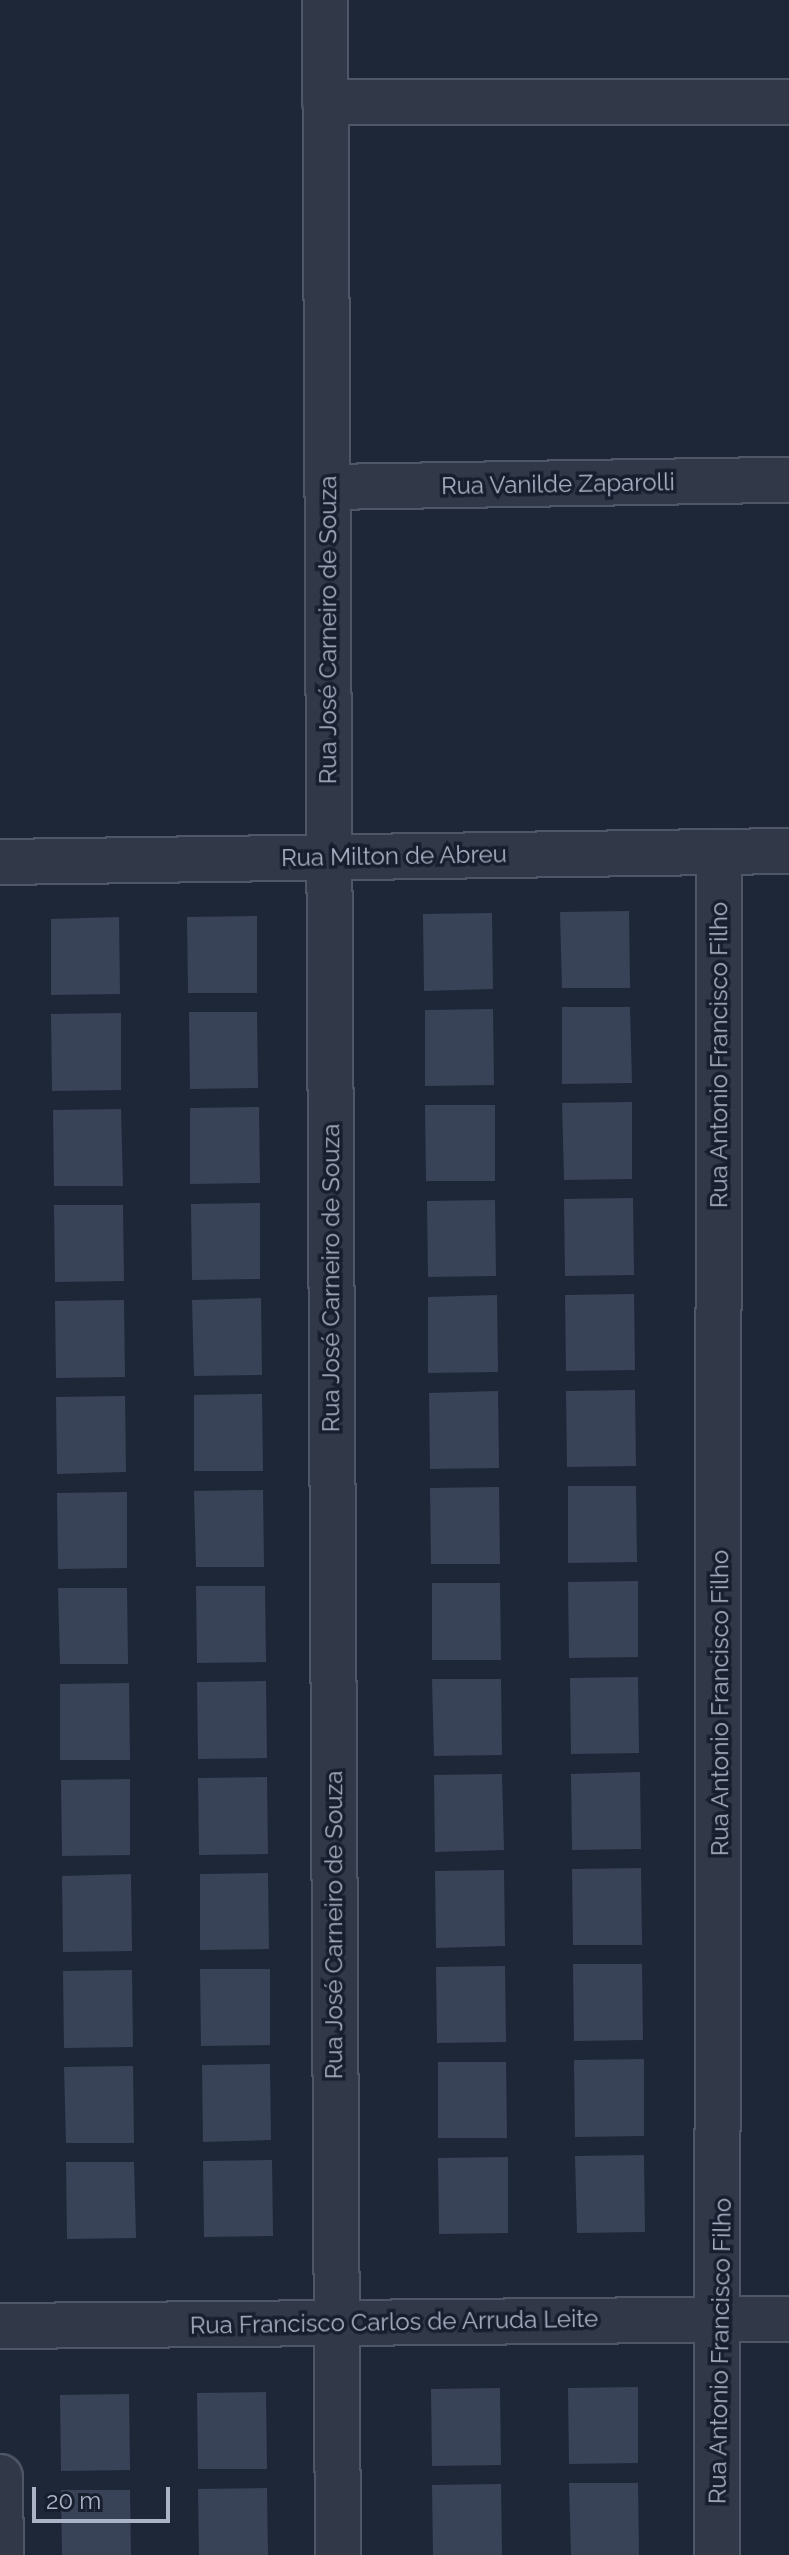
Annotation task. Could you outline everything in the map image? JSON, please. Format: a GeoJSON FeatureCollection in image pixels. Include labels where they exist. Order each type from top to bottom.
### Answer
{"type":"FeatureCollection","features":[{"type":"Feature","properties":{"kind":"street","name":"Rua José Carneiro de Souza"},"geometry":{"type":"LineString","coordinates":[[325,0],[338,2555]]}},
{"type":"Feature","properties":{"kind":"street"},"geometry":{"type":"LineString","coordinates":[[325,102],[789,102]]}},
{"type":"Feature","properties":{"kind":"street","name":"Rua Vanilde Zaparolli"},"geometry":{"type":"LineString","coordinates":[[327,487],[789,480]]}},
{"type":"Feature","properties":{"kind":"street","name":"Rua Milton de Abreu"},"geometry":{"type":"LineString","coordinates":[[0,862],[789,851]]}},
{"type":"Feature","properties":{"kind":"street","name":"Rua Antonio Francisco Filho"},"geometry":{"type":"LineString","coordinates":[[717,2555],[721,2319],[719,852]]}},
{"type":"Feature","properties":{"kind":"street","name":"Rua Francisco Carlos de Arruda Leite"},"geometry":{"type":"LineString","coordinates":[[0,2326],[789,2319]]}},
{"type":"Feature","properties":{"kind":"street"},"geometry":{"type":"LineString","coordinates":[[0,2477],[1,2555]]}},
{"type":"Feature","properties":{"kind":"building"},"geometry":{"type":"Polygon","coordinates":[[[629,911],[630,988],[562,988],[560,912],[629,911]]]}},
{"type":"Feature","properties":{"kind":"building"},"geometry":{"type":"Polygon","coordinates":[[[492,913],[493,989],[424,991],[423,914],[492,913]]]}},
{"type":"Feature","properties":{"kind":"building"},"geometry":{"type":"Polygon","coordinates":[[[257,916],[257,993],[188,993],[187,917],[257,916]]]}},
{"type":"Feature","properties":{"kind":"building"},"geometry":{"type":"Polygon","coordinates":[[[119,917],[120,994],[51,995],[51,919],[119,917]]]}},
{"type":"Feature","properties":{"kind":"building"},"geometry":{"type":"Polygon","coordinates":[[[562,1007],[630,1007],[632,1083],[562,1084],[562,1007]]]}},
{"type":"Feature","properties":{"kind":"building"},"geometry":{"type":"Polygon","coordinates":[[[493,1009],[494,1085],[425,1086],[425,1010],[493,1009]]]}},
{"type":"Feature","properties":{"kind":"building"},"geometry":{"type":"Polygon","coordinates":[[[189,1012],[257,1012],[258,1088],[190,1089],[189,1012]]]}},
{"type":"Feature","properties":{"kind":"building"},"geometry":{"type":"Polygon","coordinates":[[[121,1013],[121,1090],[52,1091],[51,1014],[121,1013]]]}},
{"type":"Feature","properties":{"kind":"building"},"geometry":{"type":"Polygon","coordinates":[[[632,1102],[632,1179],[564,1180],[562,1103],[632,1102]]]}},
{"type":"Feature","properties":{"kind":"building"},"geometry":{"type":"Polygon","coordinates":[[[425,1105],[495,1105],[495,1181],[426,1181],[425,1105]]]}},
{"type":"Feature","properties":{"kind":"building"},"geometry":{"type":"Polygon","coordinates":[[[259,1107],[260,1183],[190,1184],[190,1108],[259,1107]]]}},
{"type":"Feature","properties":{"kind":"building"},"geometry":{"type":"Polygon","coordinates":[[[121,1109],[123,1186],[54,1186],[53,1110],[121,1109]]]}},
{"type":"Feature","properties":{"kind":"building"},"geometry":{"type":"Polygon","coordinates":[[[633,1198],[634,1275],[565,1276],[564,1199],[633,1198]]]}},
{"type":"Feature","properties":{"kind":"building"},"geometry":{"type":"Polygon","coordinates":[[[495,1200],[496,1276],[428,1277],[427,1201],[495,1200]]]}},
{"type":"Feature","properties":{"kind":"building"},"geometry":{"type":"Polygon","coordinates":[[[260,1203],[260,1279],[192,1280],[191,1204],[260,1203]]]}},
{"type":"Feature","properties":{"kind":"building"},"geometry":{"type":"Polygon","coordinates":[[[54,1205],[123,1205],[124,1281],[55,1282],[54,1205]]]}},
{"type":"Feature","properties":{"kind":"building"},"geometry":{"type":"Polygon","coordinates":[[[634,1294],[635,1370],[566,1371],[565,1295],[634,1294]]]}},
{"type":"Feature","properties":{"kind":"building"},"geometry":{"type":"Polygon","coordinates":[[[497,1295],[498,1372],[428,1373],[428,1297],[497,1295]]]}},
{"type":"Feature","properties":{"kind":"building"},"geometry":{"type":"Polygon","coordinates":[[[261,1298],[262,1375],[194,1376],[192,1300],[261,1298]]]}},
{"type":"Feature","properties":{"kind":"building"},"geometry":{"type":"Polygon","coordinates":[[[124,1300],[125,1377],[56,1378],[55,1301],[124,1300]]]}},
{"type":"Feature","properties":{"kind":"building"},"geometry":{"type":"Polygon","coordinates":[[[635,1390],[636,1466],[567,1467],[566,1391],[635,1390]]]}},
{"type":"Feature","properties":{"kind":"building"},"geometry":{"type":"Polygon","coordinates":[[[498,1391],[499,1468],[430,1469],[429,1393],[498,1391]]]}},
{"type":"Feature","properties":{"kind":"building"},"geometry":{"type":"Polygon","coordinates":[[[262,1394],[263,1471],[194,1471],[194,1395],[262,1394]]]}},
{"type":"Feature","properties":{"kind":"building"},"geometry":{"type":"Polygon","coordinates":[[[125,1396],[126,1472],[57,1474],[56,1397],[125,1396]]]}},
{"type":"Feature","properties":{"kind":"building"},"geometry":{"type":"Polygon","coordinates":[[[568,1486],[636,1486],[637,1562],[568,1563],[568,1486]]]}},
{"type":"Feature","properties":{"kind":"building"},"geometry":{"type":"Polygon","coordinates":[[[499,1487],[500,1564],[431,1564],[430,1488],[499,1487]]]}},
{"type":"Feature","properties":{"kind":"building"},"geometry":{"type":"Polygon","coordinates":[[[263,1490],[264,1567],[196,1567],[194,1491],[263,1490]]]}},
{"type":"Feature","properties":{"kind":"building"},"geometry":{"type":"Polygon","coordinates":[[[127,1492],[127,1568],[58,1569],[57,1493],[127,1492]]]}},
{"type":"Feature","properties":{"kind":"building"},"geometry":{"type":"Polygon","coordinates":[[[638,1581],[638,1657],[569,1658],[568,1582],[638,1581]]]}},
{"type":"Feature","properties":{"kind":"building"},"geometry":{"type":"Polygon","coordinates":[[[432,1583],[500,1583],[501,1660],[432,1660],[432,1583]]]}},
{"type":"Feature","properties":{"kind":"building"},"geometry":{"type":"Polygon","coordinates":[[[196,1586],[265,1586],[266,1662],[197,1663],[196,1586]]]}},
{"type":"Feature","properties":{"kind":"building"},"geometry":{"type":"Polygon","coordinates":[[[58,1588],[127,1588],[128,1664],[60,1664],[58,1588]]]}},
{"type":"Feature","properties":{"kind":"building"},"geometry":{"type":"Polygon","coordinates":[[[638,1677],[639,1753],[571,1754],[570,1678],[638,1677]]]}},
{"type":"Feature","properties":{"kind":"building"},"geometry":{"type":"Polygon","coordinates":[[[432,1679],[501,1679],[502,1755],[434,1756],[432,1679]]]}},
{"type":"Feature","properties":{"kind":"building"},"geometry":{"type":"Polygon","coordinates":[[[266,1681],[267,1758],[198,1759],[197,1682],[266,1681]]]}},
{"type":"Feature","properties":{"kind":"building"},"geometry":{"type":"Polygon","coordinates":[[[129,1683],[130,1760],[60,1760],[60,1684],[129,1683]]]}},
{"type":"Feature","properties":{"kind":"building"},"geometry":{"type":"Polygon","coordinates":[[[640,1772],[641,1849],[572,1850],[571,1774],[640,1772]]]}},
{"type":"Feature","properties":{"kind":"building"},"geometry":{"type":"Polygon","coordinates":[[[502,1774],[504,1850],[435,1852],[434,1775],[502,1774]]]}},
{"type":"Feature","properties":{"kind":"building"},"geometry":{"type":"Polygon","coordinates":[[[267,1777],[268,1854],[199,1855],[198,1778],[267,1777]]]}},
{"type":"Feature","properties":{"kind":"building"},"geometry":{"type":"Polygon","coordinates":[[[130,1779],[130,1855],[62,1856],[61,1780],[130,1779]]]}},
{"type":"Feature","properties":{"kind":"building"},"geometry":{"type":"Polygon","coordinates":[[[641,1868],[642,1945],[573,1945],[572,1869],[641,1868]]]}},
{"type":"Feature","properties":{"kind":"building"},"geometry":{"type":"Polygon","coordinates":[[[504,1870],[505,1946],[436,1948],[435,1871],[504,1870]]]}},
{"type":"Feature","properties":{"kind":"building"},"geometry":{"type":"Polygon","coordinates":[[[268,1873],[269,1949],[200,1950],[200,1874],[268,1873]]]}},
{"type":"Feature","properties":{"kind":"building"},"geometry":{"type":"Polygon","coordinates":[[[131,1874],[132,1951],[63,1952],[62,1876],[131,1874]]]}},
{"type":"Feature","properties":{"kind":"building"},"geometry":{"type":"Polygon","coordinates":[[[573,1964],[642,1964],[643,2040],[574,2041],[573,1964]]]}},
{"type":"Feature","properties":{"kind":"building"},"geometry":{"type":"Polygon","coordinates":[[[505,1966],[506,2042],[437,2043],[436,1967],[505,1966]]]}},
{"type":"Feature","properties":{"kind":"building"},"geometry":{"type":"Polygon","coordinates":[[[200,1969],[270,1969],[270,2045],[201,2046],[200,1969]]]}},
{"type":"Feature","properties":{"kind":"building"},"geometry":{"type":"Polygon","coordinates":[[[132,1970],[133,2047],[64,2048],[63,1971],[132,1970]]]}},
{"type":"Feature","properties":{"kind":"building"},"geometry":{"type":"Polygon","coordinates":[[[644,2059],[644,2136],[575,2137],[574,2060],[644,2059]]]}},
{"type":"Feature","properties":{"kind":"building"},"geometry":{"type":"Polygon","coordinates":[[[438,2062],[506,2062],[507,2138],[438,2138],[438,2062]]]}},
{"type":"Feature","properties":{"kind":"building"},"geometry":{"type":"Polygon","coordinates":[[[270,2064],[271,2140],[203,2142],[202,2065],[270,2064]]]}},
{"type":"Feature","properties":{"kind":"building"},"geometry":{"type":"Polygon","coordinates":[[[133,2066],[134,2143],[66,2143],[64,2067],[133,2066]]]}},
{"type":"Feature","properties":{"kind":"building"},"geometry":{"type":"Polygon","coordinates":[[[644,2155],[645,2232],[577,2233],[575,2156],[644,2155]]]}},
{"type":"Feature","properties":{"kind":"building"},"geometry":{"type":"Polygon","coordinates":[[[508,2157],[508,2233],[439,2234],[438,2158],[508,2157]]]}},
{"type":"Feature","properties":{"kind":"building"},"geometry":{"type":"Polygon","coordinates":[[[272,2160],[273,2236],[204,2237],[203,2161],[272,2160]]]}},
{"type":"Feature","properties":{"kind":"building"},"geometry":{"type":"Polygon","coordinates":[[[66,2162],[134,2162],[136,2238],[67,2239],[66,2162]]]}},
{"type":"Feature","properties":{"kind":"building"},"geometry":{"type":"Polygon","coordinates":[[[638,2387],[638,2463],[569,2464],[568,2388],[638,2387]]]}},
{"type":"Feature","properties":{"kind":"building"},"geometry":{"type":"Polygon","coordinates":[[[500,2388],[501,2465],[432,2466],[431,2389],[500,2388]]]}},
{"type":"Feature","properties":{"kind":"building"},"geometry":{"type":"Polygon","coordinates":[[[266,2392],[267,2469],[198,2469],[197,2393],[266,2392]]]}},
{"type":"Feature","properties":{"kind":"building"},"geometry":{"type":"Polygon","coordinates":[[[129,2394],[130,2470],[61,2471],[60,2395],[129,2394]]]}},
{"type":"Feature","properties":{"kind":"building"},"geometry":{"type":"Polygon","coordinates":[[[569,2483],[638,2483],[639,2555],[571,2555],[569,2483]]]}},
{"type":"Feature","properties":{"kind":"building"},"geometry":{"type":"Polygon","coordinates":[[[501,2484],[502,2555],[433,2555],[432,2485],[501,2484]]]}},
{"type":"Feature","properties":{"kind":"building"},"geometry":{"type":"Polygon","coordinates":[[[267,2488],[268,2555],[199,2555],[198,2489],[267,2488]]]}},
{"type":"Feature","properties":{"kind":"building"},"geometry":{"type":"Polygon","coordinates":[[[61,2490],[130,2490],[131,2555],[62,2555],[61,2490]]]}}]}
